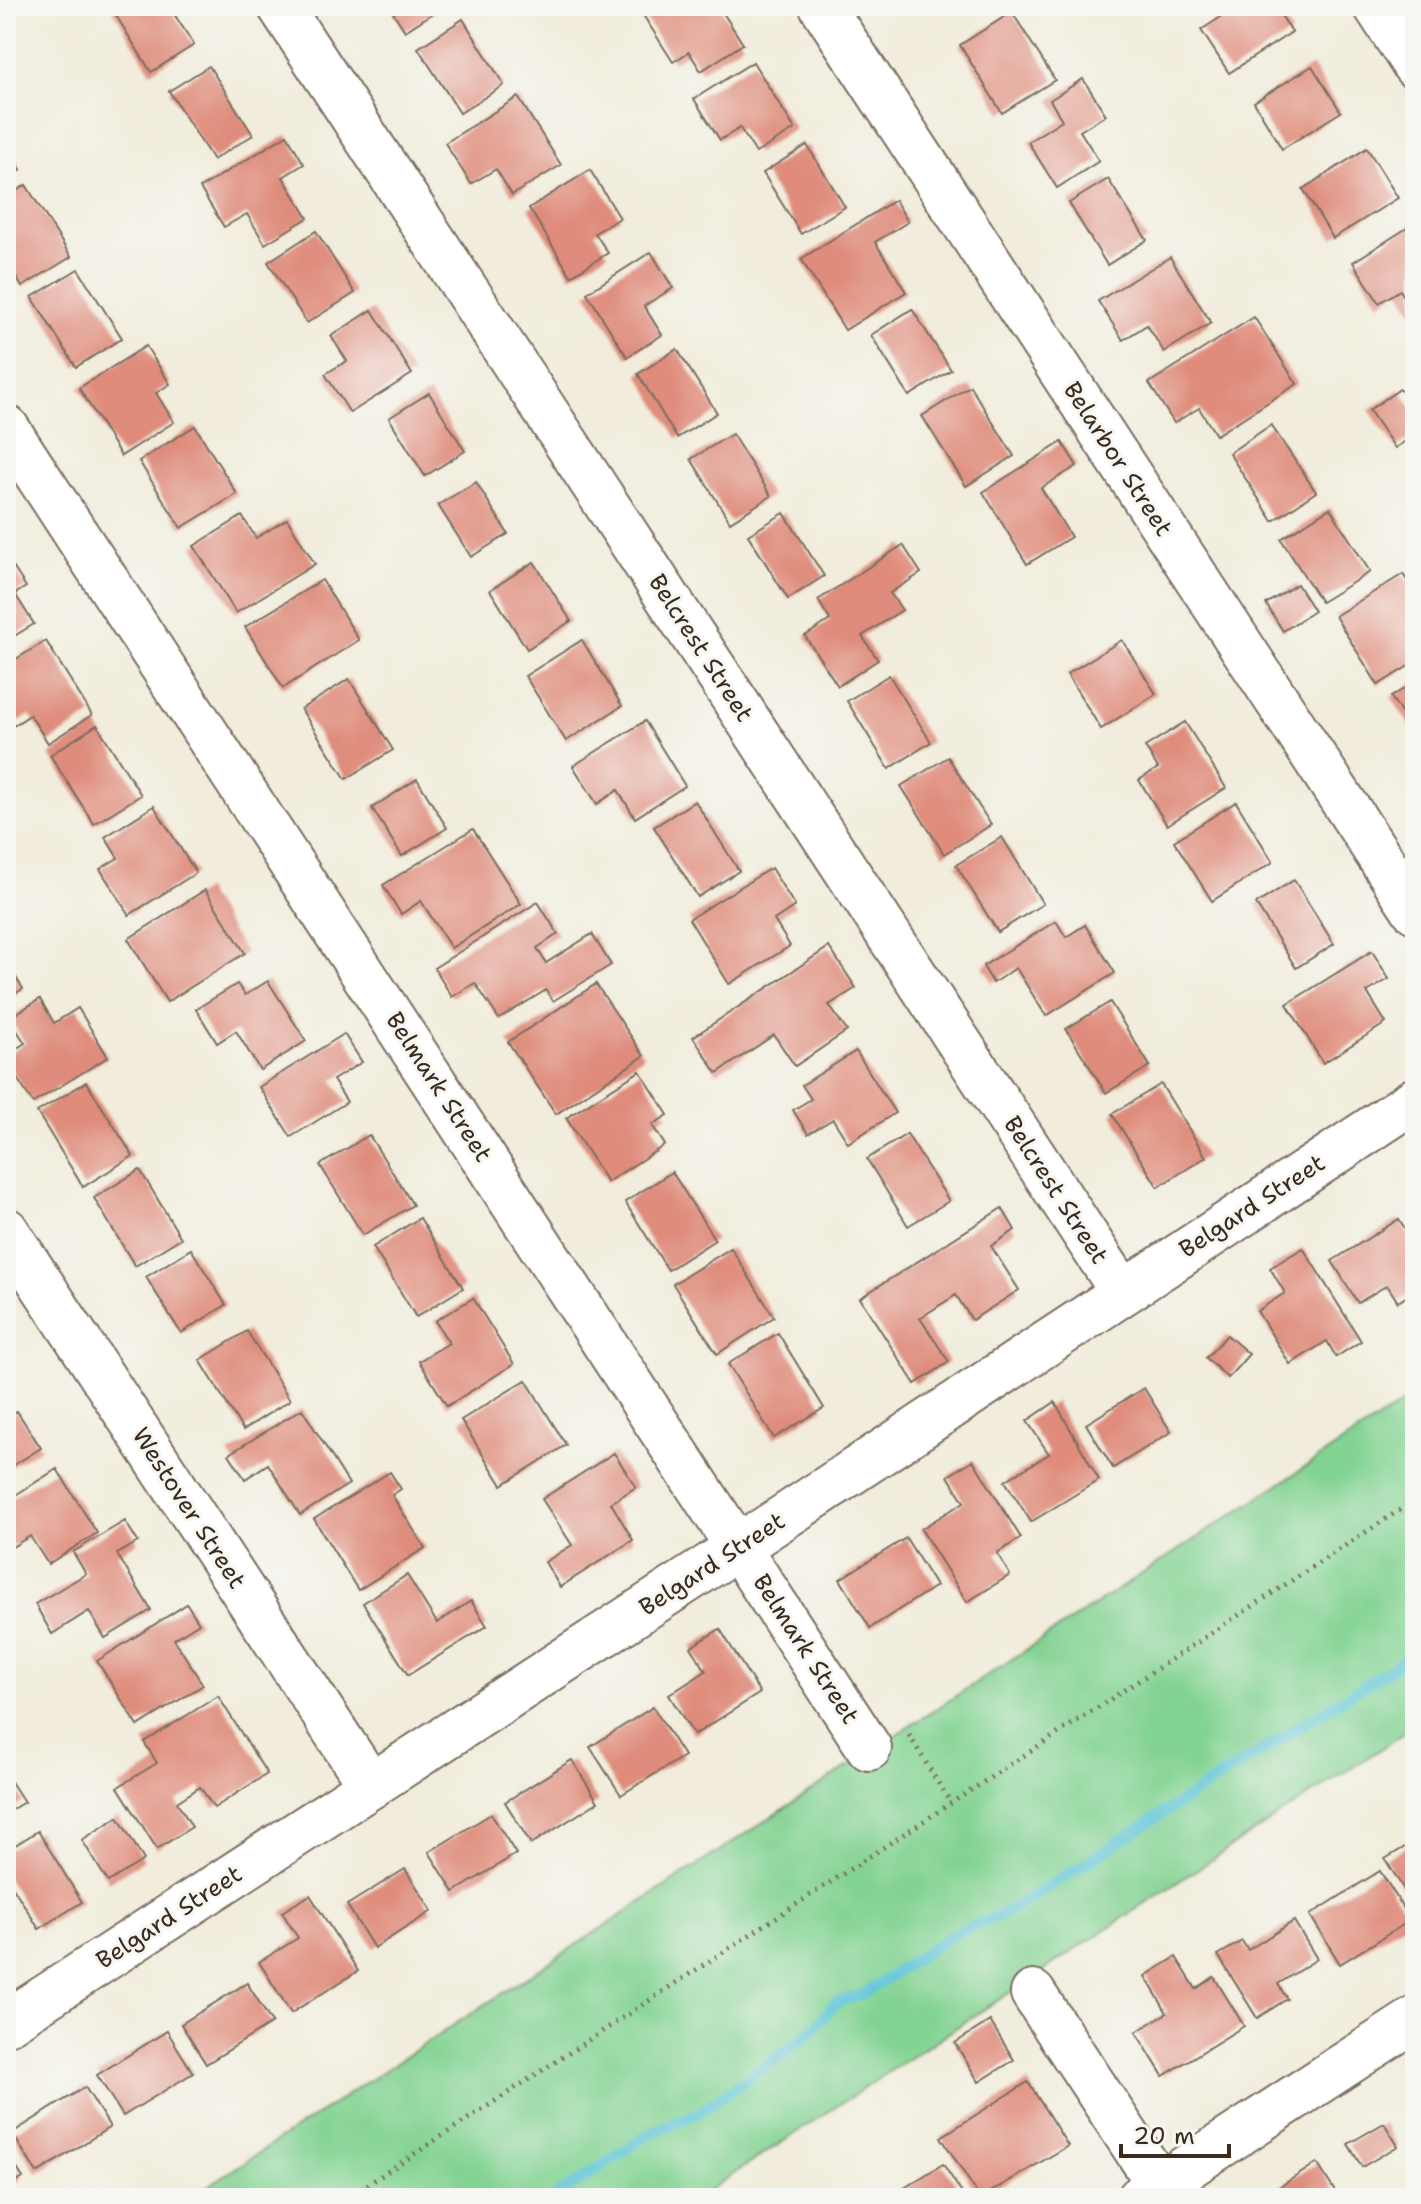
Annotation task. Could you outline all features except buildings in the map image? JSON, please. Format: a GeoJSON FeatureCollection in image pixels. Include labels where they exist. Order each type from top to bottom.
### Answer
{"type":"FeatureCollection","features":[{"type":"Feature","properties":{"kind":"street","name":"Belcrest Street"},"geometry":{"type":"LineString","coordinates":[[280,6],[1122,1291]]}},
{"type":"Feature","properties":{"kind":"street","name":"Belarbor Street"},"geometry":{"type":"LineString","coordinates":[[822,6],[1415,911]]}},
{"type":"Feature","properties":{"kind":"street"},"geometry":{"type":"LineString","coordinates":[[1376,6],[1415,66]]}},
{"type":"Feature","properties":{"kind":"street","name":"Belmark Street"},"geometry":{"type":"LineString","coordinates":[[6,427],[867,1743]]}},
{"type":"Feature","properties":{"kind":"street","name":"Belgard Street"},"geometry":{"type":"LineString","coordinates":[[6,2023],[740,1546],[1415,1100]]}},
{"type":"Feature","properties":{"kind":"street","name":"Westover Street"},"geometry":{"type":"LineString","coordinates":[[6,1230],[371,1786]]}},
{"type":"Feature","properties":{"kind":"street"},"geometry":{"type":"LineString","coordinates":[[1033,1993],[1156,2194],[1415,2019]]}},
{"type":"Feature","properties":{"kind":"path"},"geometry":{"type":"LineString","coordinates":[[347,2198],[1415,1500]]}},
{"type":"Feature","properties":{"kind":"path"},"geometry":{"type":"LineString","coordinates":[[867,1743],[890,1723],[900,1722],[950,1802]]}},
{"type":"Feature","properties":{"kind":"green space"},"geometry":{"type":"Polygon","coordinates":[[[1415,1395],[1415,1726],[697,2198],[190,2198],[1415,1395]]]}},
{"type":"Feature","properties":{"kind":"waterway"},"geometry":{"type":"LineString","coordinates":[[554,2198],[649,2134],[698,2113],[776,2059],[815,2028],[835,2003],[865,1993],[955,1933],[1001,1915],[1032,1897],[1415,1653]]}}]}
